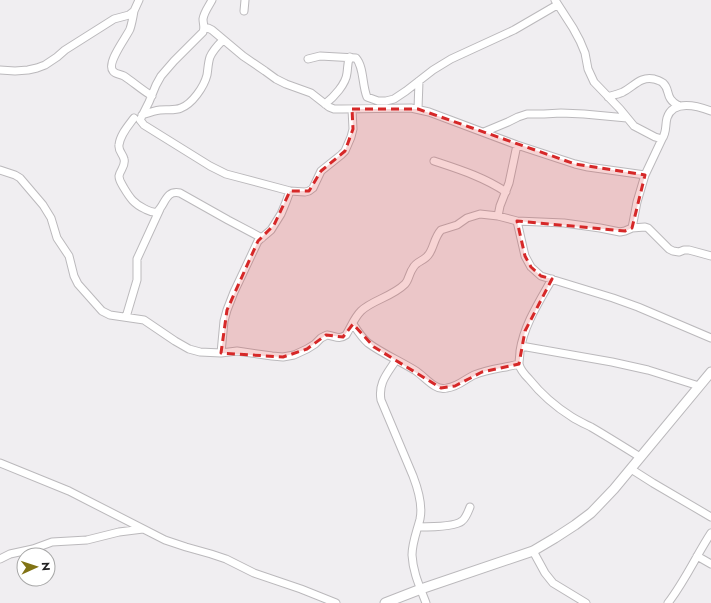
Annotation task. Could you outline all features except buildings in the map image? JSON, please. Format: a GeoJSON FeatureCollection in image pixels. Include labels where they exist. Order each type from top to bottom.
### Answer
{"type":"FeatureCollection","features":[{"type":"Feature","properties":{"kind":"street"},"geometry":{"type":"LineString","coordinates":[[139,0],[134,11],[130,28],[114,57],[111,67],[114,72],[124,76],[152,96]]}},
{"type":"Feature","properties":{"kind":"street"},"geometry":{"type":"LineString","coordinates":[[212,0],[204,14],[204,29],[161,76],[156,85],[140,120],[144,125],[210,166],[226,174],[290,191],[305,192],[313,188],[321,171],[344,151],[351,137],[353,128],[352,109]]}},
{"type":"Feature","properties":{"kind":"street"},"geometry":{"type":"LineString","coordinates":[[244,11],[245,0]]}},
{"type":"Feature","properties":{"kind":"street"},"geometry":{"type":"LineString","coordinates":[[308,59],[320,56],[356,58],[361,67],[364,90],[367,97],[378,101],[394,99],[406,92],[433,70],[451,59],[514,30],[556,2],[580,41],[585,53],[588,69],[594,82],[634,126],[655,137],[662,138]]}},
{"type":"Feature","properties":{"kind":"street"},"geometry":{"type":"LineString","coordinates":[[0,69],[15,71],[28,70],[44,65],[114,19],[129,15],[134,11]]}},
{"type":"Feature","properties":{"kind":"street"},"geometry":{"type":"LineString","coordinates":[[204,29],[208,28],[212,30],[242,56],[276,79],[311,93],[329,107],[334,109],[418,109],[517,145],[588,167],[645,175]]}},
{"type":"Feature","properties":{"kind":"street"},"geometry":{"type":"LineString","coordinates":[[142,115],[160,110],[179,109],[188,104],[199,93],[203,86],[209,60],[213,51],[223,40]]}},
{"type":"Feature","properties":{"kind":"street"},"geometry":{"type":"LineString","coordinates":[[325,104],[336,94],[344,82],[347,75],[350,57]]}},
{"type":"Feature","properties":{"kind":"street"},"geometry":{"type":"LineString","coordinates":[[608,97],[621,93],[643,79],[652,79],[663,83],[666,86],[673,103],[679,106],[699,107],[711,111]]}},
{"type":"Feature","properties":{"kind":"street"},"geometry":{"type":"LineString","coordinates":[[418,109],[419,81]]}},
{"type":"Feature","properties":{"kind":"street"},"geometry":{"type":"LineString","coordinates":[[632,228],[645,175],[662,138],[665,135],[668,117],[674,108],[679,106]]}},
{"type":"Feature","properties":{"kind":"street"},"geometry":{"type":"LineString","coordinates":[[484,132],[527,114],[560,113],[627,118]]}},
{"type":"Feature","properties":{"kind":"street"},"geometry":{"type":"LineString","coordinates":[[134,118],[121,138],[118,148],[125,159],[120,174],[120,180],[126,192],[136,205],[152,212],[157,212],[169,195],[174,192],[180,193],[262,238]]}},
{"type":"Feature","properties":{"kind":"street"},"geometry":{"type":"LineString","coordinates":[[498,216],[511,176],[517,145]]}},
{"type":"Feature","properties":{"kind":"street"},"geometry":{"type":"LineString","coordinates":[[434,160],[479,177],[498,186],[506,192]]}},
{"type":"Feature","properties":{"kind":"street"},"geometry":{"type":"LineString","coordinates":[[0,170],[20,178],[47,211],[58,238],[69,256],[74,276],[78,284],[102,311],[110,315],[144,320],[175,341],[189,349],[200,352],[237,352],[283,357],[294,355],[315,344],[327,335],[343,337],[346,335],[361,311],[388,296],[405,284],[416,263],[430,254],[434,240],[441,230],[457,225],[467,218],[475,215],[484,214],[517,221],[564,223],[620,232],[625,232],[632,228],[645,227],[673,251],[679,252],[690,250],[711,256]]}},
{"type":"Feature","properties":{"kind":"street"},"geometry":{"type":"LineString","coordinates":[[221,353],[224,321],[234,292],[258,242],[271,230],[286,202],[290,191]]}},
{"type":"Feature","properties":{"kind":"street"},"geometry":{"type":"LineString","coordinates":[[126,317],[137,280],[137,259],[160,208]]}},
{"type":"Feature","properties":{"kind":"street"},"geometry":{"type":"LineString","coordinates":[[517,221],[525,256],[531,267],[540,276],[638,307],[711,338]]}},
{"type":"Feature","properties":{"kind":"street"},"geometry":{"type":"LineString","coordinates":[[552,279],[531,316],[525,331],[521,346],[519,364],[531,382],[556,406],[640,457]]}},
{"type":"Feature","properties":{"kind":"street"},"geometry":{"type":"LineString","coordinates":[[353,324],[366,341],[378,350],[416,371],[434,386],[441,388],[448,388],[461,384],[482,372],[519,364]]}},
{"type":"Feature","properties":{"kind":"street"},"geometry":{"type":"LineString","coordinates":[[521,346],[648,370],[699,386]]}},
{"type":"Feature","properties":{"kind":"street"},"geometry":{"type":"LineString","coordinates":[[396,360],[381,385],[379,392],[417,486],[421,511],[412,556],[414,570],[426,603]]}},
{"type":"Feature","properties":{"kind":"street"},"geometry":{"type":"LineString","coordinates":[[385,603],[533,551],[565,532],[591,513],[614,489],[711,372]]}},
{"type":"Feature","properties":{"kind":"street"},"geometry":{"type":"LineString","coordinates":[[0,463],[69,492],[165,540],[226,559],[254,573],[336,603]]}},
{"type":"Feature","properties":{"kind":"street"},"geometry":{"type":"LineString","coordinates":[[631,469],[652,483],[711,517]]}},
{"type":"Feature","properties":{"kind":"street"},"geometry":{"type":"LineString","coordinates":[[418,527],[444,526],[458,523],[464,519],[470,507]]}},
{"type":"Feature","properties":{"kind":"street"},"geometry":{"type":"LineString","coordinates":[[0,558],[52,542],[87,540],[119,532],[144,529]]}},
{"type":"Feature","properties":{"kind":"street"},"geometry":{"type":"LineString","coordinates":[[668,603],[684,580],[711,533]]}},
{"type":"Feature","properties":{"kind":"street"},"geometry":{"type":"LineString","coordinates":[[533,551],[545,573],[553,583],[586,603]]}},
{"type":"Feature","properties":{"kind":"street"},"geometry":{"type":"LineString","coordinates":[[697,556],[711,564]]}},
{"type":"Feature","properties":{"kind":"highlighted area"},"geometry":{"type":"Polygon","coordinates":[[[352,109],[418,109],[575,164],[645,175],[632,228],[625,231],[517,221],[525,256],[531,267],[541,276],[552,279],[525,331],[519,364],[482,372],[455,386],[441,388],[374,347],[353,324],[343,337],[326,335],[307,349],[283,357],[221,353],[227,310],[258,241],[274,225],[290,191],[309,191],[321,171],[345,151],[353,129],[352,109]]]}}]}
